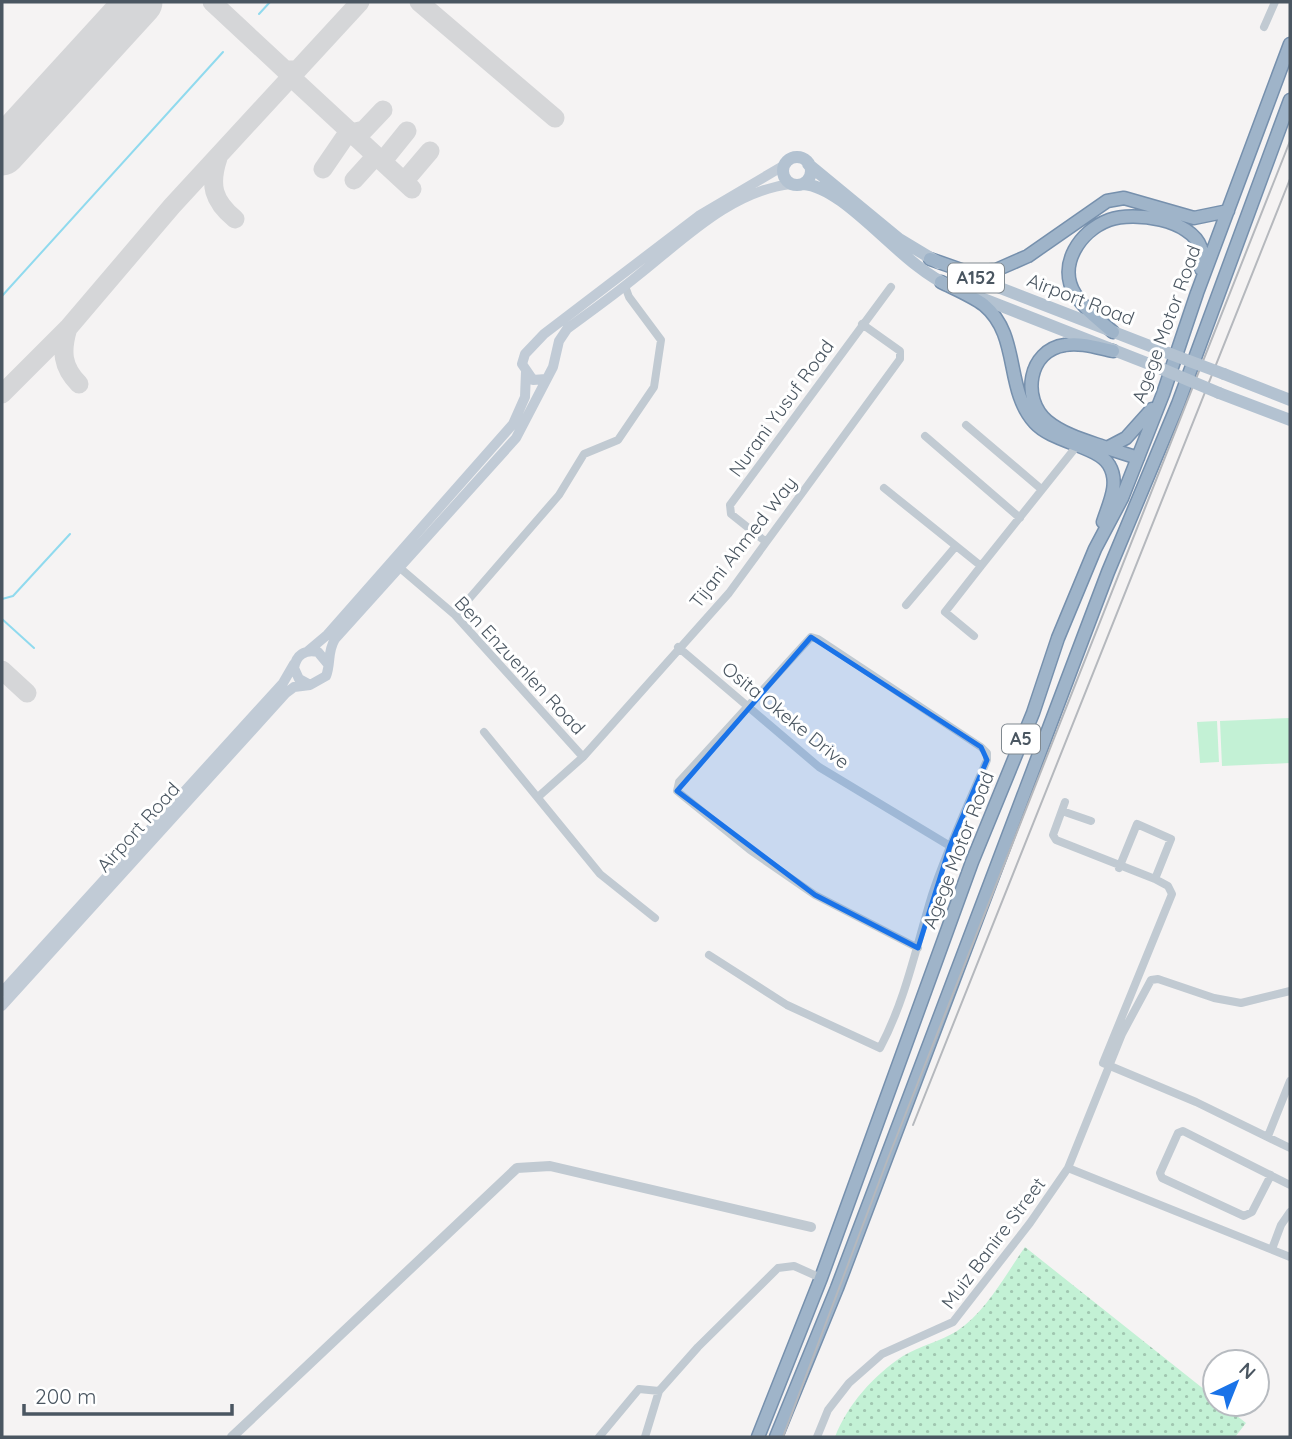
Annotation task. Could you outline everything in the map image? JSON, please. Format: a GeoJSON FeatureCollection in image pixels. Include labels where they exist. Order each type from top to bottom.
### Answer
{"type":"FeatureCollection","features":[{"type":"Feature","properties":{"kind":"highway","name":"Agege Motor Road"},"geometry":{"type":"LineString","coordinates":[[758,1437],[821,1278],[824,1263],[894,1082],[915,1017],[1094,549],[1122,498],[1163,394],[1197,293],[1290,44]]}},
{"type":"Feature","properties":{"kind":"highway","name":"Agege Motor Road"},"geometry":{"type":"LineString","coordinates":[[776,1437],[837,1288],[934,1025],[1108,572],[1178,404],[1290,100]]}},
{"type":"Feature","properties":{"kind":"highway"},"geometry":{"type":"LineString","coordinates":[[930,259],[967,271],[996,270],[1028,256],[1107,201],[1124,198],[1194,218],[1228,211]]}},
{"type":"Feature","properties":{"kind":"highway"},"geometry":{"type":"LineString","coordinates":[[1113,332],[1087,311],[1073,291],[1069,275],[1071,257],[1077,243],[1092,229],[1109,220],[1129,216],[1152,219],[1191,233],[1203,254],[1197,293]]}},
{"type":"Feature","properties":{"kind":"highway"},"geometry":{"type":"LineString","coordinates":[[941,282],[983,304],[995,317],[1006,332],[1017,385],[1035,423],[1076,447],[1105,453],[1139,428],[1163,394]]}},
{"type":"Feature","properties":{"kind":"highway"},"geometry":{"type":"LineString","coordinates":[[1113,351],[1063,345],[1046,352],[1035,365],[1030,384],[1035,403],[1046,420],[1105,453],[1135,464]]}},
{"type":"Feature","properties":{"kind":"highway"},"geometry":{"type":"LineString","coordinates":[[1094,549],[1115,486],[1105,453]]}},
{"type":"Feature","properties":{"kind":"highway"},"geometry":{"type":"LineString","coordinates":[[915,1017],[934,1025]]}},
{"type":"Feature","properties":{"kind":"main road"},"geometry":{"type":"LineString","coordinates":[[526,372],[525,397],[513,424],[327,635],[295,662],[299,679],[310,685],[322,681],[328,664],[328,652],[335,639],[516,438],[553,368],[555,354],[567,329],[702,224],[732,205],[769,188],[797,184],[810,175],[808,164],[803,159],[794,157],[700,215],[534,345],[522,364],[533,380],[546,379]]}},
{"type":"Feature","properties":{"kind":"main road","name":"Airport Road"},"geometry":{"type":"LineString","coordinates":[[808,164],[899,239],[930,259],[1290,400]]}},
{"type":"Feature","properties":{"kind":"main road"},"geometry":{"type":"LineString","coordinates":[[783,166],[783,175],[797,184]]}},
{"type":"Feature","properties":{"kind":"main road","name":"Airport Road"},"geometry":{"type":"LineString","coordinates":[[797,184],[825,189],[898,252],[941,282],[1290,420]]}},
{"type":"Feature","properties":{"kind":"main road"},"geometry":{"type":"LineString","coordinates":[[534,345],[546,344],[555,354]]}},
{"type":"Feature","properties":{"kind":"main road"},"geometry":{"type":"LineString","coordinates":[[307,651],[318,652],[328,664]]}},
{"type":"Feature","properties":{"kind":"main road","name":"Airport Road"},"geometry":{"type":"LineString","coordinates":[[2,992],[283,683],[295,662]]}},
{"type":"Feature","properties":{"kind":"main road","name":"Airport Road"},"geometry":{"type":"LineString","coordinates":[[2,1006],[286,693],[295,687],[310,685]]}},
{"type":"Feature","properties":{"kind":"street"},"geometry":{"type":"LineString","coordinates":[[1264,27],[1275,2]]}},
{"type":"Feature","properties":{"kind":"street"},"geometry":{"type":"LineString","coordinates":[[455,615],[559,495],[584,454],[618,440],[647,402],[654,387],[661,340],[629,297],[625,286]]}},
{"type":"Feature","properties":{"kind":"street","name":"Nurani Yusuf Road"},"geometry":{"type":"LineString","coordinates":[[766,542],[731,514],[730,505],[891,287]]}},
{"type":"Feature","properties":{"kind":"street","name":"Tijani Ahmed Way"},"geometry":{"type":"LineString","coordinates":[[538,797],[583,757],[678,647],[729,593],[901,355],[862,324]]}},
{"type":"Feature","properties":{"kind":"street"},"geometry":{"type":"LineString","coordinates":[[966,425],[1040,488]]}},
{"type":"Feature","properties":{"kind":"street"},"geometry":{"type":"LineString","coordinates":[[925,436],[1020,518]]}},
{"type":"Feature","properties":{"kind":"street"},"geometry":{"type":"LineString","coordinates":[[974,636],[945,612],[1020,518],[1040,488],[1076,447]]}},
{"type":"Feature","properties":{"kind":"street"},"geometry":{"type":"LineString","coordinates":[[884,488],[981,566]]}},
{"type":"Feature","properties":{"kind":"street"},"geometry":{"type":"LineString","coordinates":[[906,605],[956,546]]}},
{"type":"Feature","properties":{"kind":"street","name":"Ben Enzuenlen Road"},"geometry":{"type":"LineString","coordinates":[[400,568],[455,615],[583,757]]}},
{"type":"Feature","properties":{"kind":"street"},"geometry":{"type":"LineString","coordinates":[[709,955],[786,1005],[880,1048],[897,1017],[950,846],[987,760],[987,753],[981,747],[818,639],[811,637],[679,782],[677,791],[750,850],[815,895],[918,948]]}},
{"type":"Feature","properties":{"kind":"street","name":"Osita Okeke Drive"},"geometry":{"type":"LineString","coordinates":[[678,647],[819,767],[950,846]]}},
{"type":"Feature","properties":{"kind":"street"},"geometry":{"type":"LineString","coordinates":[[484,732],[600,874],[656,918]]}},
{"type":"Feature","properties":{"kind":"street"},"geometry":{"type":"LineString","coordinates":[[1065,802],[1053,835],[1056,840],[1119,868],[1155,879],[1168,886],[1172,894],[1103,1063],[1181,1095],[1290,1148]]}},
{"type":"Feature","properties":{"kind":"street"},"geometry":{"type":"LineString","coordinates":[[1062,811],[1091,821]]}},
{"type":"Feature","properties":{"kind":"street"},"geometry":{"type":"LineString","coordinates":[[1119,868],[1137,824],[1171,839],[1155,879]]}},
{"type":"Feature","properties":{"kind":"street","name":"Muiz Banire Street"},"geometry":{"type":"LineString","coordinates":[[817,1437],[837,1395],[869,1365],[901,1344],[945,1327],[964,1312],[1068,1168],[1133,1011],[1152,981],[1158,979],[1204,995],[1241,1003],[1290,991]]}},
{"type":"Feature","properties":{"kind":"street"},"geometry":{"type":"LineString","coordinates":[[1268,1136],[1290,1081]]}},
{"type":"Feature","properties":{"kind":"street"},"geometry":{"type":"LineString","coordinates":[[1271,1175],[1252,1212],[1244,1216],[1162,1178],[1160,1173],[1178,1133],[1183,1131],[1271,1175],[1290,1185]]}},
{"type":"Feature","properties":{"kind":"street"},"geometry":{"type":"LineString","coordinates":[[232,1437],[517,1168],[550,1166],[811,1227]]}},
{"type":"Feature","properties":{"kind":"street","name":"Muiz Banire Street"},"geometry":{"type":"LineString","coordinates":[[1068,1168],[1290,1257]]}},
{"type":"Feature","properties":{"kind":"street"},"geometry":{"type":"LineString","coordinates":[[1272,1249],[1281,1225],[1290,1212]]}},
{"type":"Feature","properties":{"kind":"street"},"geometry":{"type":"LineString","coordinates":[[645,1437],[659,1391],[698,1347],[778,1268],[794,1266],[821,1278]]}},
{"type":"Feature","properties":{"kind":"street"},"geometry":{"type":"LineString","coordinates":[[599,1437],[639,1389],[659,1391]]}},
{"type":"Feature","properties":{"kind":"highlighted area"},"geometry":{"type":"Polygon","coordinates":[[[811,637],[981,747],[987,760],[950,846],[918,948],[815,895],[677,791],[811,637]]]}},
{"type":"Feature","properties":{"kind":"green space"},"geometry":{"type":"Polygon","coordinates":[[[1290,718],[1290,763],[1222,766],[1220,721],[1290,718]]]}},
{"type":"Feature","properties":{"kind":"green space"},"geometry":{"type":"Polygon","coordinates":[[[1217,721],[1219,762],[1200,763],[1197,722],[1217,721]]]}},
{"type":"Feature","properties":{"kind":"green space"},"geometry":{"type":"Polygon","coordinates":[[[1025,1247],[1201,1387],[1201,1418],[1240,1418],[1246,1423],[1235,1437],[835,1437],[854,1402],[882,1372],[903,1356],[957,1331],[977,1314],[1025,1247]]]}},
{"type":"Feature","properties":{"kind":"waterway"},"geometry":{"type":"LineString","coordinates":[[259,14],[270,2]]}},
{"type":"Feature","properties":{"kind":"waterway"},"geometry":{"type":"LineString","coordinates":[[2,296],[223,52]]}},
{"type":"Feature","properties":{"kind":"waterway"},"geometry":{"type":"LineString","coordinates":[[2,599],[13,596],[70,534]]}},
{"type":"Feature","properties":{"kind":"waterway"},"geometry":{"type":"LineString","coordinates":[[2,619],[34,648]]}},
{"type":"Feature","properties":{"kind":"taxiway"},"geometry":{"type":"LineString","coordinates":[[212,2],[285,70],[297,70]]}},
{"type":"Feature","properties":{"kind":"taxiway"},"geometry":{"type":"LineString","coordinates":[[2,394],[69,327],[172,206],[360,2]]}},
{"type":"Feature","properties":{"kind":"taxiway"},"geometry":{"type":"LineString","coordinates":[[419,2],[555,118]]}},
{"type":"Feature","properties":{"kind":"taxiway"},"geometry":{"type":"LineString","coordinates":[[291,77],[412,189]]}},
{"type":"Feature","properties":{"kind":"taxiway"},"geometry":{"type":"LineString","coordinates":[[351,133],[364,130],[383,110]]}},
{"type":"Feature","properties":{"kind":"taxiway"},"geometry":{"type":"LineString","coordinates":[[323,169],[349,131]]}},
{"type":"Feature","properties":{"kind":"taxiway"},"geometry":{"type":"LineString","coordinates":[[378,158],[386,157],[407,131]]}},
{"type":"Feature","properties":{"kind":"taxiway"},"geometry":{"type":"LineString","coordinates":[[400,178],[407,178],[430,151]]}},
{"type":"Feature","properties":{"kind":"taxiway"},"geometry":{"type":"LineString","coordinates":[[354,180],[373,159],[373,153]]}},
{"type":"Feature","properties":{"kind":"taxiway"},"geometry":{"type":"LineString","coordinates":[[218,158],[214,176],[215,192],[222,206],[235,219]]}},
{"type":"Feature","properties":{"kind":"taxiway"},"geometry":{"type":"LineString","coordinates":[[68,328],[64,358],[73,378],[79,384]]}},
{"type":"Feature","properties":{"kind":"taxiway"},"geometry":{"type":"LineString","coordinates":[[2,670],[27,693]]}},
{"type":"Feature","properties":{"kind":"runway"},"geometry":{"type":"LineString","coordinates":[[2,152],[139,2]]}},
{"type":"Feature","properties":{"kind":"railway"},"geometry":{"type":"LineString","coordinates":[[783,1437],[887,1161],[1290,141]]}},
{"type":"Feature","properties":{"kind":"railway"},"geometry":{"type":"LineString","coordinates":[[913,1125],[1290,179]]}}]}
